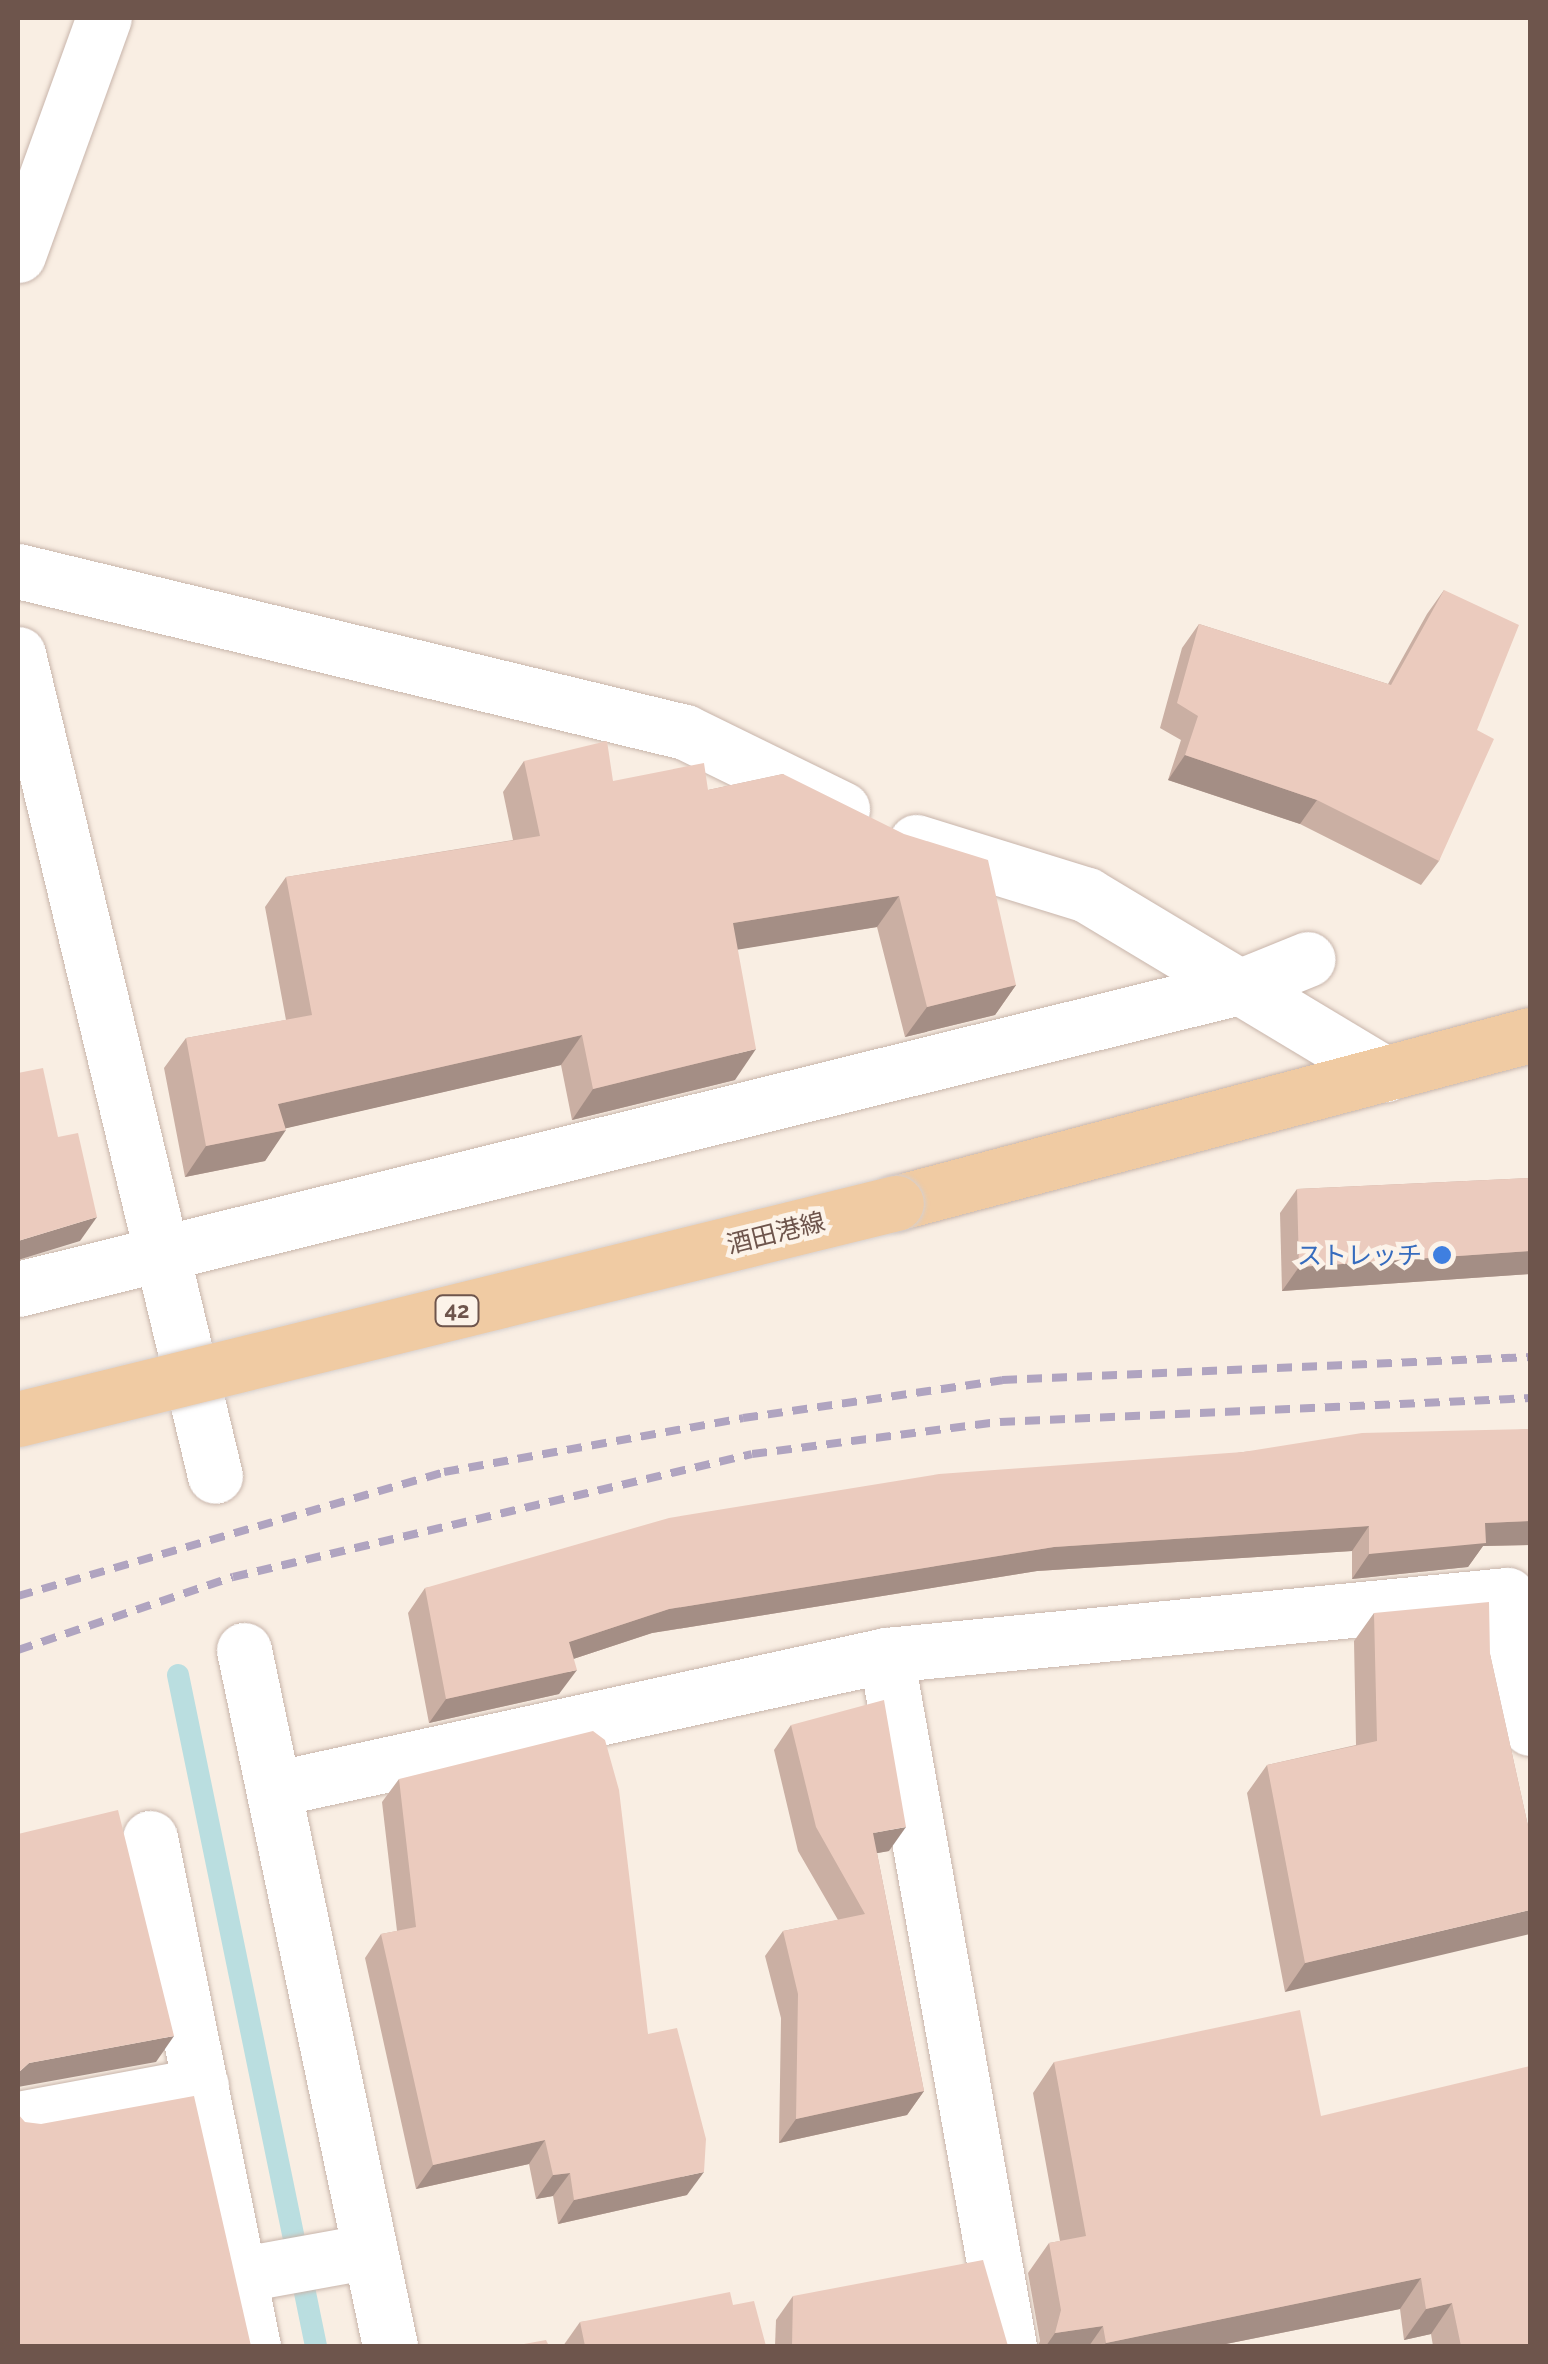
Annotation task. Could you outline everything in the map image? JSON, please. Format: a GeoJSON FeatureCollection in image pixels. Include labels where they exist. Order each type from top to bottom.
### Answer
{"type":"FeatureCollection","features":[{"type":"Feature","properties":{"kind":"main road","name":"酒田港線"},"geometry":{"type":"LineString","coordinates":[[18,1419],[896,1203],[1530,1035]]}},
{"type":"Feature","properties":{"kind":"street"},"geometry":{"type":"LineString","coordinates":[[18,256],[104,18]]}},
{"type":"Feature","properties":{"kind":"street"},"geometry":{"type":"LineString","coordinates":[[18,571],[685,732],[896,836],[1087,895],[1385,1074]]}},
{"type":"Feature","properties":{"kind":"street"},"geometry":{"type":"LineString","coordinates":[[18,654],[214,1476]]}},
{"type":"Feature","properties":{"kind":"street"},"geometry":{"type":"LineString","coordinates":[[18,1289],[1239,988],[1308,959]]}},
{"type":"Feature","properties":{"kind":"street"},"geometry":{"type":"LineString","coordinates":[[274,1789],[886,1655],[1519,1595],[1530,1728]]}},
{"type":"Feature","properties":{"kind":"street"},"geometry":{"type":"LineString","coordinates":[[244,1650],[390,2346]]}},
{"type":"Feature","properties":{"kind":"street"},"geometry":{"type":"LineString","coordinates":[[886,1655],[1009,2346]]}},
{"type":"Feature","properties":{"kind":"street"},"geometry":{"type":"LineString","coordinates":[[150,1838],[252,2346]]}},
{"type":"Feature","properties":{"kind":"street"},"geometry":{"type":"LineString","coordinates":[[18,2119],[201,2084]]}},
{"type":"Feature","properties":{"kind":"street"},"geometry":{"type":"LineString","coordinates":[[238,2275],[370,2251]]}},
{"type":"Feature","properties":{"kind":"building"},"geometry":{"type":"Polygon","coordinates":[[[1444,590],[1519,625],[1477,730],[1494,739],[1439,861],[1317,800],[1185,755],[1198,716],[1177,703],[1199,624],[1391,685],[1444,590]]]}},
{"type":"Feature","properties":{"kind":"building"},"geometry":{"type":"Polygon","coordinates":[[[607,741],[613,781],[704,763],[708,790],[783,774],[904,834],[988,860],[1016,985],[927,1007],[899,896],[733,923],[756,1049],[593,1089],[582,1035],[278,1104],[286,1130],[206,1146],[186,1038],[312,1015],[286,877],[540,836],[524,761],[607,741]]]}},
{"type":"Feature","properties":{"kind":"building"},"geometry":{"type":"Polygon","coordinates":[[[43,1068],[58,1137],[78,1133],[97,1217],[18,1241],[18,1073],[43,1068]]]}},
{"type":"Feature","properties":{"kind":"building"},"geometry":{"type":"Polygon","coordinates":[[[1530,1178],[1530,1251],[1299,1267],[1297,1189],[1530,1178]]]}},
{"type":"Feature","properties":{"kind":"building"},"geometry":{"type":"Polygon","coordinates":[[[1530,1429],[1530,1521],[1485,1523],[1486,1543],[1369,1554],[1369,1526],[1054,1547],[669,1609],[569,1642],[577,1670],[446,1699],[425,1588],[669,1518],[939,1474],[1243,1452],[1362,1433],[1530,1429]]]}},
{"type":"Feature","properties":{"kind":"building"},"geometry":{"type":"Polygon","coordinates":[[[1489,1602],[1490,1654],[1530,1835],[1530,1910],[1305,1963],[1267,1765],[1377,1741],[1374,1613],[1489,1602]]]}},
{"type":"Feature","properties":{"kind":"building"},"geometry":{"type":"Polygon","coordinates":[[[884,1700],[906,1827],[873,1833],[924,2091],[796,2119],[798,1994],[783,1931],[865,1914],[816,1827],[791,1725],[884,1700]]]}},
{"type":"Feature","properties":{"kind":"building"},"geometry":{"type":"Polygon","coordinates":[[[593,1731],[605,1740],[619,1790],[648,2034],[677,2028],[706,2139],[704,2172],[574,2200],[570,2173],[553,2175],[545,2140],[433,2165],[381,1934],[416,1927],[399,1779],[593,1731]]]}},
{"type":"Feature","properties":{"kind":"building"},"geometry":{"type":"Polygon","coordinates":[[[118,1810],[174,2036],[29,2063],[18,2073],[18,1834],[118,1810]]]}},
{"type":"Feature","properties":{"kind":"building"},"geometry":{"type":"Polygon","coordinates":[[[1300,2010],[1321,2116],[1530,2066],[1530,2346],[1461,2346],[1452,2303],[1426,2309],[1421,2278],[1106,2343],[1103,2326],[1055,2333],[1061,2310],[1049,2243],[1086,2236],[1054,2062],[1300,2010]]]}},
{"type":"Feature","properties":{"kind":"building"},"geometry":{"type":"Polygon","coordinates":[[[194,2096],[251,2346],[18,2346],[18,2114],[25,2122],[41,2124],[194,2096]]]}},
{"type":"Feature","properties":{"kind":"building"},"geometry":{"type":"Polygon","coordinates":[[[983,2260],[1008,2346],[792,2346],[793,2296],[983,2260]]]}},
{"type":"Feature","properties":{"kind":"building"},"geometry":{"type":"Polygon","coordinates":[[[730,2292],[733,2305],[754,2301],[766,2346],[585,2346],[580,2322],[730,2292]]]}},
{"type":"Feature","properties":{"kind":"building"},"geometry":{"type":"Polygon","coordinates":[[[546,2340],[549,2346],[513,2346],[546,2340]]]}},
{"type":"Feature","properties":{"kind":"waterway"},"geometry":{"type":"LineString","coordinates":[[178,1675],[316,2346]]}},
{"type":"Feature","properties":{"kind":"railway"},"geometry":{"type":"LineString","coordinates":[[18,1596],[444,1472],[743,1418],[1002,1380],[1530,1357]]}},
{"type":"Feature","properties":{"kind":"railway"},"geometry":{"type":"LineString","coordinates":[[18,1650],[233,1577],[752,1454],[1000,1422],[1530,1398]]}},
{"type":"Feature","properties":{"kind":"place","name":"ストレッチ"},"geometry":{"type":"Point","coordinates":[1442,1255]}}]}
